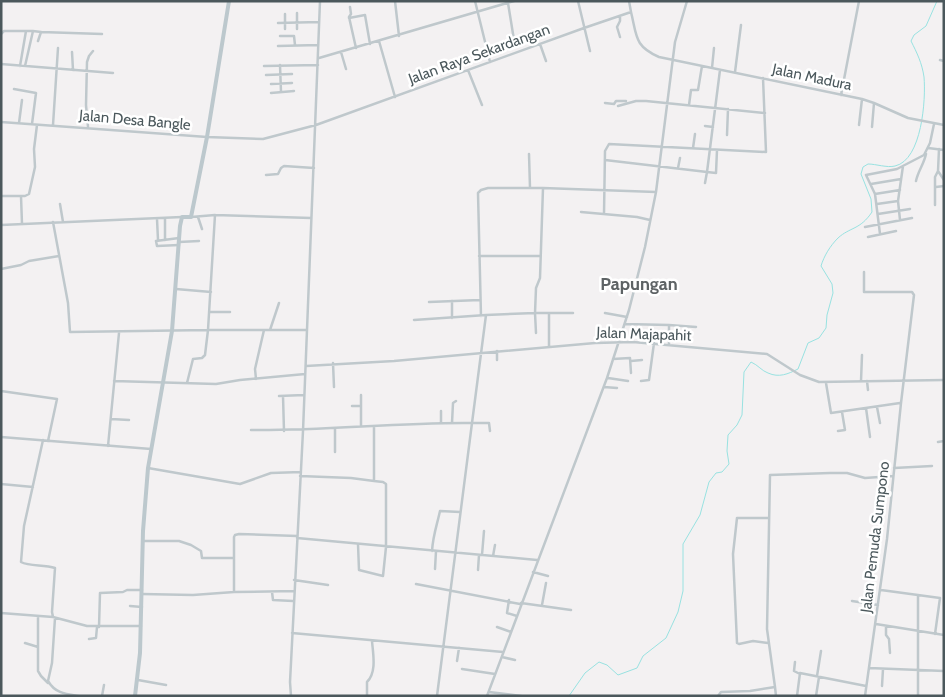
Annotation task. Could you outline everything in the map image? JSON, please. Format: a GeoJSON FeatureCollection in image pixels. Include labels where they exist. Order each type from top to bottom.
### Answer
{"type":"FeatureCollection","features":[{"type":"Feature","properties":{"kind":"street"},"geometry":{"type":"LineString","coordinates":[[191,216],[207,137],[229,1]]}},
{"type":"Feature","properties":{"kind":"street"},"geometry":{"type":"LineString","coordinates":[[291,696],[293,600],[306,366],[320,1]]}},
{"type":"Feature","properties":{"kind":"street"},"geometry":{"type":"LineString","coordinates":[[395,1],[399,36]]}},
{"type":"Feature","properties":{"kind":"street"},"geometry":{"type":"LineString","coordinates":[[475,1],[490,62]]}},
{"type":"Feature","properties":{"kind":"street"},"geometry":{"type":"LineString","coordinates":[[318,58],[514,1]]}},
{"type":"Feature","properties":{"kind":"street"},"geometry":{"type":"LineString","coordinates":[[578,1],[590,51]]}},
{"type":"Feature","properties":{"kind":"street"},"geometry":{"type":"LineString","coordinates":[[629,1],[640,46],[649,53],[672,60]]}},
{"type":"Feature","properties":{"kind":"street"},"geometry":{"type":"LineString","coordinates":[[522,696],[488,694],[607,378],[625,324],[639,274],[656,192],[672,60],[675,42],[687,1]]}},
{"type":"Feature","properties":{"kind":"street"},"geometry":{"type":"LineString","coordinates":[[841,95],[859,1]]}},
{"type":"Feature","properties":{"kind":"street"},"geometry":{"type":"LineString","coordinates":[[508,3],[514,40]]}},
{"type":"Feature","properties":{"kind":"street"},"geometry":{"type":"LineString","coordinates":[[350,7],[350,18],[356,48]]}},
{"type":"Feature","properties":{"kind":"street"},"geometry":{"type":"LineString","coordinates":[[364,10],[370,44]]}},
{"type":"Feature","properties":{"kind":"street","name":"Jalan Raya Sekardangan"},"geometry":{"type":"LineString","coordinates":[[267,139],[316,125],[631,12]]}},
{"type":"Feature","properties":{"kind":"street"},"geometry":{"type":"LineString","coordinates":[[296,29],[297,13]]}},
{"type":"Feature","properties":{"kind":"street"},"geometry":{"type":"LineString","coordinates":[[285,14],[285,29]]}},
{"type":"Feature","properties":{"kind":"street"},"geometry":{"type":"LineString","coordinates":[[350,18],[365,15]]}},
{"type":"Feature","properties":{"kind":"street"},"geometry":{"type":"LineString","coordinates":[[620,16],[617,28],[620,37]]}},
{"type":"Feature","properties":{"kind":"street"},"geometry":{"type":"LineString","coordinates":[[278,23],[319,22]]}},
{"type":"Feature","properties":{"kind":"street"},"geometry":{"type":"LineString","coordinates":[[735,72],[741,25]]}},
{"type":"Feature","properties":{"kind":"street"},"geometry":{"type":"LineString","coordinates":[[1,34],[4,31],[102,34]]}},
{"type":"Feature","properties":{"kind":"street"},"geometry":{"type":"LineString","coordinates":[[20,66],[26,31]]}},
{"type":"Feature","properties":{"kind":"street"},"geometry":{"type":"LineString","coordinates":[[25,66],[33,31]]}},
{"type":"Feature","properties":{"kind":"street"},"geometry":{"type":"LineString","coordinates":[[38,41],[41,32]]}},
{"type":"Feature","properties":{"kind":"street"},"geometry":{"type":"LineString","coordinates":[[280,36],[294,36],[295,45]]}},
{"type":"Feature","properties":{"kind":"street"},"geometry":{"type":"LineString","coordinates":[[379,41],[395,97]]}},
{"type":"Feature","properties":{"kind":"street"},"geometry":{"type":"LineString","coordinates":[[540,44],[546,61]]}},
{"type":"Feature","properties":{"kind":"street"},"geometry":{"type":"LineString","coordinates":[[278,46],[318,45]]}},
{"type":"Feature","properties":{"kind":"street"},"geometry":{"type":"LineString","coordinates":[[54,125],[58,48]]}},
{"type":"Feature","properties":{"kind":"street"},"geometry":{"type":"LineString","coordinates":[[712,68],[714,48]]}},
{"type":"Feature","properties":{"kind":"street"},"geometry":{"type":"LineString","coordinates":[[88,127],[86,105],[87,71],[88,57],[93,51]]}},
{"type":"Feature","properties":{"kind":"street"},"geometry":{"type":"LineString","coordinates":[[72,52],[74,70]]}},
{"type":"Feature","properties":{"kind":"street"},"geometry":{"type":"LineString","coordinates":[[341,52],[346,69]]}},
{"type":"Feature","properties":{"kind":"street","name":"Jalan Madura"},"geometry":{"type":"LineString","coordinates":[[672,60],[862,99],[917,121],[944,125]]}},
{"type":"Feature","properties":{"kind":"street"},"geometry":{"type":"LineString","coordinates":[[1,64],[113,73]]}},
{"type":"Feature","properties":{"kind":"street"},"geometry":{"type":"LineString","coordinates":[[264,66],[318,65]]}},
{"type":"Feature","properties":{"kind":"street"},"geometry":{"type":"LineString","coordinates":[[280,66],[281,92]]}},
{"type":"Feature","properties":{"kind":"street"},"geometry":{"type":"LineString","coordinates":[[689,105],[691,90],[698,90],[702,66]]}},
{"type":"Feature","properties":{"kind":"street"},"geometry":{"type":"LineString","coordinates":[[705,183],[720,69]]}},
{"type":"Feature","properties":{"kind":"street"},"geometry":{"type":"LineString","coordinates":[[468,70],[482,105]]}},
{"type":"Feature","properties":{"kind":"street"},"geometry":{"type":"LineString","coordinates":[[266,75],[292,74]]}},
{"type":"Feature","properties":{"kind":"street"},"geometry":{"type":"LineString","coordinates":[[604,214],[605,151],[609,144],[766,152],[763,78]]}},
{"type":"Feature","properties":{"kind":"street"},"geometry":{"type":"LineString","coordinates":[[271,84],[292,83]]}},
{"type":"Feature","properties":{"kind":"street"},"geometry":{"type":"LineString","coordinates":[[14,89],[36,93],[32,124]]}},
{"type":"Feature","properties":{"kind":"street"},"geometry":{"type":"LineString","coordinates":[[271,92],[294,91]]}},
{"type":"Feature","properties":{"kind":"street"},"geometry":{"type":"LineString","coordinates":[[859,125],[862,99]]}},
{"type":"Feature","properties":{"kind":"street"},"geometry":{"type":"LineString","coordinates":[[19,123],[22,100]]}},
{"type":"Feature","properties":{"kind":"street"},"geometry":{"type":"LineString","coordinates":[[605,103],[614,104],[616,101],[626,101]]}},
{"type":"Feature","properties":{"kind":"street"},"geometry":{"type":"LineString","coordinates":[[618,106],[636,101],[667,102],[764,113]]}},
{"type":"Feature","properties":{"kind":"street"},"geometry":{"type":"LineString","coordinates":[[872,127],[874,103]]}},
{"type":"Feature","properties":{"kind":"street"},"geometry":{"type":"LineString","coordinates":[[727,135],[728,109]]}},
{"type":"Feature","properties":{"kind":"street","name":"Jalan Desa Bangle"},"geometry":{"type":"LineString","coordinates":[[1,122],[207,137],[267,139]]}},
{"type":"Feature","properties":{"kind":"street"},"geometry":{"type":"LineString","coordinates":[[916,181],[918,171],[923,164],[934,124]]}},
{"type":"Feature","properties":{"kind":"street"},"geometry":{"type":"LineString","coordinates":[[1,196],[28,194],[35,167],[34,144],[37,125]]}},
{"type":"Feature","properties":{"kind":"street"},"geometry":{"type":"LineString","coordinates":[[704,126],[713,127]]}},
{"type":"Feature","properties":{"kind":"street"},"geometry":{"type":"LineString","coordinates":[[694,148],[695,134]]}},
{"type":"Feature","properties":{"kind":"street"},"geometry":{"type":"LineString","coordinates":[[928,148],[944,150]]}},
{"type":"Feature","properties":{"kind":"street"},"geometry":{"type":"LineString","coordinates":[[935,204],[935,176],[938,172],[939,149]]}},
{"type":"Feature","properties":{"kind":"street"},"geometry":{"type":"LineString","coordinates":[[605,160],[716,173],[717,150]]}},
{"type":"Feature","properties":{"kind":"street"},"geometry":{"type":"LineString","coordinates":[[880,234],[875,194],[866,176],[867,174],[893,170],[921,158],[926,152]]}},
{"type":"Feature","properties":{"kind":"street"},"geometry":{"type":"LineString","coordinates":[[529,154],[530,188]]}},
{"type":"Feature","properties":{"kind":"street"},"geometry":{"type":"LineString","coordinates":[[678,168],[680,158]]}},
{"type":"Feature","properties":{"kind":"street"},"geometry":{"type":"LineString","coordinates":[[266,175],[279,174],[281,168],[285,166],[314,168]]}},
{"type":"Feature","properties":{"kind":"street"},"geometry":{"type":"LineString","coordinates":[[900,220],[898,201],[903,166]]}},
{"type":"Feature","properties":{"kind":"street"},"geometry":{"type":"LineString","coordinates":[[938,172],[944,180]]}},
{"type":"Feature","properties":{"kind":"street"},"geometry":{"type":"LineString","coordinates":[[871,184],[901,179]]}},
{"type":"Feature","properties":{"kind":"street"},"geometry":{"type":"LineString","coordinates":[[936,187],[944,186]]}},
{"type":"Feature","properties":{"kind":"street"},"geometry":{"type":"LineString","coordinates":[[481,316],[479,192],[488,188],[543,188],[656,192]]}},
{"type":"Feature","properties":{"kind":"street"},"geometry":{"type":"LineString","coordinates":[[536,333],[536,288],[540,278],[543,188]]}},
{"type":"Feature","properties":{"kind":"street"},"geometry":{"type":"LineString","coordinates":[[875,194],[900,190]]}},
{"type":"Feature","properties":{"kind":"street"},"geometry":{"type":"LineString","coordinates":[[21,196],[22,224]]}},
{"type":"Feature","properties":{"kind":"street"},"geometry":{"type":"LineString","coordinates":[[877,204],[898,201]]}},
{"type":"Feature","properties":{"kind":"street"},"geometry":{"type":"LineString","coordinates":[[60,204],[63,222]]}},
{"type":"Feature","properties":{"kind":"street"},"geometry":{"type":"LineString","coordinates":[[878,214],[910,209]]}},
{"type":"Feature","properties":{"kind":"street"},"geometry":{"type":"LineString","coordinates":[[581,212],[650,220]]}},
{"type":"Feature","properties":{"kind":"street"},"geometry":{"type":"LineString","coordinates":[[1,225],[215,215],[312,218]]}},
{"type":"Feature","properties":{"kind":"street"},"geometry":{"type":"LineString","coordinates":[[187,384],[193,358],[202,358],[204,356],[210,312],[215,215]]}},
{"type":"Feature","properties":{"kind":"street"},"geometry":{"type":"LineString","coordinates":[[135,696],[138,680],[148,468],[172,331],[182,217]]}},
{"type":"Feature","properties":{"kind":"street"},"geometry":{"type":"LineString","coordinates":[[198,217],[202,229]]}},
{"type":"Feature","properties":{"kind":"street"},"geometry":{"type":"LineString","coordinates":[[165,218],[165,240]]}},
{"type":"Feature","properties":{"kind":"street"},"geometry":{"type":"LineString","coordinates":[[865,227],[912,218]]}},
{"type":"Feature","properties":{"kind":"street"},"geometry":{"type":"LineString","coordinates":[[157,219],[157,246],[199,241]]}},
{"type":"Feature","properties":{"kind":"street"},"geometry":{"type":"LineString","coordinates":[[53,222],[68,303],[70,332],[307,330]]}},
{"type":"Feature","properties":{"kind":"street"},"geometry":{"type":"LineString","coordinates":[[868,237],[896,231]]}},
{"type":"Feature","properties":{"kind":"street"},"geometry":{"type":"LineString","coordinates":[[158,240],[179,242]]}},
{"type":"Feature","properties":{"kind":"street"},"geometry":{"type":"LineString","coordinates":[[1,269],[21,265],[29,261],[59,256]]}},
{"type":"Feature","properties":{"kind":"street"},"geometry":{"type":"LineString","coordinates":[[479,256],[540,256]]}},
{"type":"Feature","properties":{"kind":"street","name":"Jalan Pemuda Sumpono"},"geometry":{"type":"LineString","coordinates":[[864,272],[864,292],[914,293],[881,590],[865,696]]}},
{"type":"Feature","properties":{"kind":"street"},"geometry":{"type":"LineString","coordinates":[[176,289],[211,292]]}},
{"type":"Feature","properties":{"kind":"street"},"geometry":{"type":"LineString","coordinates":[[452,300],[452,318]]}},
{"type":"Feature","properties":{"kind":"street"},"geometry":{"type":"LineString","coordinates":[[428,302],[480,300]]}},
{"type":"Feature","properties":{"kind":"street"},"geometry":{"type":"LineString","coordinates":[[270,330],[279,303]]}},
{"type":"Feature","properties":{"kind":"street"},"geometry":{"type":"LineString","coordinates":[[210,312],[230,312]]}},
{"type":"Feature","properties":{"kind":"street"},"geometry":{"type":"LineString","coordinates":[[549,313],[549,347]]}},
{"type":"Feature","properties":{"kind":"street"},"geometry":{"type":"LineString","coordinates":[[414,320],[486,315],[573,313]]}},
{"type":"Feature","properties":{"kind":"street"},"geometry":{"type":"LineString","coordinates":[[606,313],[627,317]]}},
{"type":"Feature","properties":{"kind":"street"},"geometry":{"type":"LineString","coordinates":[[437,696],[486,315]]}},
{"type":"Feature","properties":{"kind":"street"},"geometry":{"type":"LineString","coordinates":[[625,324],[696,327]]}},
{"type":"Feature","properties":{"kind":"street"},"geometry":{"type":"LineString","coordinates":[[669,325],[669,344]]}},
{"type":"Feature","properties":{"kind":"street"},"geometry":{"type":"LineString","coordinates":[[256,379],[255,369],[264,330]]}},
{"type":"Feature","properties":{"kind":"street"},"geometry":{"type":"LineString","coordinates":[[108,446],[119,332]]}},
{"type":"Feature","properties":{"kind":"street"},"geometry":{"type":"LineString","coordinates":[[641,382],[649,380],[654,343]]}},
{"type":"Feature","properties":{"kind":"street","name":"Jalan Majapahit"},"geometry":{"type":"LineString","coordinates":[[306,366],[394,361],[549,347],[654,343],[741,353],[767,354],[792,368],[800,375],[815,382],[944,380]]}},
{"type":"Feature","properties":{"kind":"street"},"geometry":{"type":"LineString","coordinates":[[497,352],[497,360]]}},
{"type":"Feature","properties":{"kind":"street"},"geometry":{"type":"LineString","coordinates":[[862,355],[862,381]]}},
{"type":"Feature","properties":{"kind":"street"},"geometry":{"type":"LineString","coordinates":[[613,359],[630,358],[631,361],[642,360]]}},
{"type":"Feature","properties":{"kind":"street"},"geometry":{"type":"LineString","coordinates":[[631,361],[631,373]]}},
{"type":"Feature","properties":{"kind":"street"},"geometry":{"type":"LineString","coordinates":[[333,363],[334,387]]}},
{"type":"Feature","properties":{"kind":"street"},"geometry":{"type":"LineString","coordinates":[[114,381],[216,384],[305,374]]}},
{"type":"Feature","properties":{"kind":"street"},"geometry":{"type":"LineString","coordinates":[[607,378],[628,381]]}},
{"type":"Feature","properties":{"kind":"street"},"geometry":{"type":"LineString","coordinates":[[867,381],[868,390]]}},
{"type":"Feature","properties":{"kind":"street"},"geometry":{"type":"LineString","coordinates":[[826,383],[830,412],[833,413],[901,403]]}},
{"type":"Feature","properties":{"kind":"street"},"geometry":{"type":"LineString","coordinates":[[604,386],[617,388]]}},
{"type":"Feature","properties":{"kind":"street"},"geometry":{"type":"LineString","coordinates":[[1,390],[57,399],[48,441]]}},
{"type":"Feature","properties":{"kind":"street"},"geometry":{"type":"LineString","coordinates":[[361,395],[361,427]]}},
{"type":"Feature","properties":{"kind":"street"},"geometry":{"type":"LineString","coordinates":[[284,431],[281,396],[304,396]]}},
{"type":"Feature","properties":{"kind":"street"},"geometry":{"type":"LineString","coordinates":[[452,423],[453,403],[456,401]]}},
{"type":"Feature","properties":{"kind":"street"},"geometry":{"type":"LineString","coordinates":[[352,406],[361,406]]}},
{"type":"Feature","properties":{"kind":"street"},"geometry":{"type":"LineString","coordinates":[[877,407],[880,423]]}},
{"type":"Feature","properties":{"kind":"street"},"geometry":{"type":"LineString","coordinates":[[866,408],[870,437]]}},
{"type":"Feature","properties":{"kind":"street"},"geometry":{"type":"LineString","coordinates":[[440,411],[441,423]]}},
{"type":"Feature","properties":{"kind":"street"},"geometry":{"type":"LineString","coordinates":[[838,431],[845,430],[842,412]]}},
{"type":"Feature","properties":{"kind":"street"},"geometry":{"type":"LineString","coordinates":[[110,419],[129,420]]}},
{"type":"Feature","properties":{"kind":"street"},"geometry":{"type":"LineString","coordinates":[[251,430],[303,431],[441,423],[489,423],[490,431]]}},
{"type":"Feature","properties":{"kind":"street"},"geometry":{"type":"LineString","coordinates":[[374,426],[374,481]]}},
{"type":"Feature","properties":{"kind":"street"},"geometry":{"type":"LineString","coordinates":[[334,428],[335,452]]}},
{"type":"Feature","properties":{"kind":"street"},"geometry":{"type":"LineString","coordinates":[[1,437],[151,449]]}},
{"type":"Feature","properties":{"kind":"street"},"geometry":{"type":"LineString","coordinates":[[44,440],[23,532],[20,561],[24,564],[40,564],[55,568],[52,612],[54,617],[52,664],[48,678],[49,683]]}},
{"type":"Feature","properties":{"kind":"street"},"geometry":{"type":"LineString","coordinates":[[938,442],[944,441]]}},
{"type":"Feature","properties":{"kind":"street"},"geometry":{"type":"LineString","coordinates":[[894,468],[932,466]]}},
{"type":"Feature","properties":{"kind":"street"},"geometry":{"type":"LineString","coordinates":[[148,468],[240,484],[271,473],[301,472]]}},
{"type":"Feature","properties":{"kind":"street"},"geometry":{"type":"LineString","coordinates":[[776,696],[767,629],[770,475],[847,473],[865,478],[893,476]]}},
{"type":"Feature","properties":{"kind":"street"},"geometry":{"type":"LineString","coordinates":[[300,476],[351,478],[384,482],[386,484],[384,575],[359,570],[358,544]]}},
{"type":"Feature","properties":{"kind":"street"},"geometry":{"type":"LineString","coordinates":[[1,484],[33,487]]}},
{"type":"Feature","properties":{"kind":"street"},"geometry":{"type":"LineString","coordinates":[[432,551],[434,529],[438,522],[440,511],[460,512]]}},
{"type":"Feature","properties":{"kind":"street"},"geometry":{"type":"LineString","coordinates":[[769,518],[741,518],[737,520],[732,554],[737,642],[740,644],[754,641],[769,643]]}},
{"type":"Feature","properties":{"kind":"street"},"geometry":{"type":"LineString","coordinates":[[478,570],[484,531]]}},
{"type":"Feature","properties":{"kind":"street"},"geometry":{"type":"LineString","coordinates":[[234,592],[235,535],[297,537],[537,560]]}},
{"type":"Feature","properties":{"kind":"street"},"geometry":{"type":"LineString","coordinates":[[144,541],[179,541],[200,550],[202,558],[234,558]]}},
{"type":"Feature","properties":{"kind":"street"},"geometry":{"type":"LineString","coordinates":[[493,556],[495,545]]}},
{"type":"Feature","properties":{"kind":"street"},"geometry":{"type":"LineString","coordinates":[[435,569],[436,551]]}},
{"type":"Feature","properties":{"kind":"street"},"geometry":{"type":"LineString","coordinates":[[533,572],[548,576]]}},
{"type":"Feature","properties":{"kind":"street"},"geometry":{"type":"LineString","coordinates":[[294,580],[328,585]]}},
{"type":"Feature","properties":{"kind":"street"},"geometry":{"type":"LineString","coordinates":[[542,605],[546,583]]}},
{"type":"Feature","properties":{"kind":"street"},"geometry":{"type":"LineString","coordinates":[[416,584],[571,610]]}},
{"type":"Feature","properties":{"kind":"street"},"geometry":{"type":"LineString","coordinates":[[89,639],[96,638],[100,593],[123,592],[127,590],[193,595],[294,591]]}},
{"type":"Feature","properties":{"kind":"street"},"geometry":{"type":"LineString","coordinates":[[881,590],[944,599]]}},
{"type":"Feature","properties":{"kind":"street"},"geometry":{"type":"LineString","coordinates":[[272,592],[273,600],[293,600]]}},
{"type":"Feature","properties":{"kind":"street"},"geometry":{"type":"LineString","coordinates":[[918,595],[918,696]]}},
{"type":"Feature","properties":{"kind":"street"},"geometry":{"type":"LineString","coordinates":[[935,634],[940,598]]}},
{"type":"Feature","properties":{"kind":"street"},"geometry":{"type":"LineString","coordinates":[[507,614],[509,600]]}},
{"type":"Feature","properties":{"kind":"street"},"geometry":{"type":"LineString","coordinates":[[852,601],[878,605]]}},
{"type":"Feature","properties":{"kind":"street"},"geometry":{"type":"LineString","coordinates":[[130,606],[142,607]]}},
{"type":"Feature","properties":{"kind":"street"},"geometry":{"type":"LineString","coordinates":[[1,613],[54,617],[82,626],[141,626]]}},
{"type":"Feature","properties":{"kind":"street"},"geometry":{"type":"LineString","coordinates":[[502,614],[517,616]]}},
{"type":"Feature","properties":{"kind":"street"},"geometry":{"type":"LineString","coordinates":[[38,616],[38,671],[41,676],[61,693],[78,696]]}},
{"type":"Feature","properties":{"kind":"street"},"geometry":{"type":"LineString","coordinates":[[876,624],[944,635]]}},
{"type":"Feature","properties":{"kind":"street"},"geometry":{"type":"LineString","coordinates":[[886,626],[890,654]]}},
{"type":"Feature","properties":{"kind":"street"},"geometry":{"type":"LineString","coordinates":[[497,627],[511,632]]}},
{"type":"Feature","properties":{"kind":"street"},"geometry":{"type":"LineString","coordinates":[[292,633],[503,652]]}},
{"type":"Feature","properties":{"kind":"street"},"geometry":{"type":"LineString","coordinates":[[367,696],[366,682],[372,676],[373,670],[372,641]]}},
{"type":"Feature","properties":{"kind":"street"},"geometry":{"type":"LineString","coordinates":[[24,643],[38,647]]}},
{"type":"Feature","properties":{"kind":"street"},"geometry":{"type":"LineString","coordinates":[[457,661],[459,648]]}},
{"type":"Feature","properties":{"kind":"street"},"geometry":{"type":"LineString","coordinates":[[816,696],[820,651]]}},
{"type":"Feature","properties":{"kind":"street"},"geometry":{"type":"LineString","coordinates":[[502,657],[515,660]]}},
{"type":"Feature","properties":{"kind":"street"},"geometry":{"type":"LineString","coordinates":[[795,662],[794,671],[800,674],[866,686]]}},
{"type":"Feature","properties":{"kind":"street"},"geometry":{"type":"LineString","coordinates":[[869,668],[944,670]]}},
{"type":"Feature","properties":{"kind":"street"},"geometry":{"type":"LineString","coordinates":[[462,669],[495,674]]}},
{"type":"Feature","properties":{"kind":"street"},"geometry":{"type":"LineString","coordinates":[[882,686],[883,669]]}},
{"type":"Feature","properties":{"kind":"street"},"geometry":{"type":"LineString","coordinates":[[797,696],[800,674]]}},
{"type":"Feature","properties":{"kind":"street"},"geometry":{"type":"LineString","coordinates":[[138,680],[166,685]]}},
{"type":"Feature","properties":{"kind":"street"},"geometry":{"type":"LineString","coordinates":[[102,696],[104,685]]}},
{"type":"Feature","properties":{"kind":"street"},"geometry":{"type":"LineString","coordinates":[[718,696],[722,692],[750,691],[775,687]]}},
{"type":"Feature","properties":{"kind":"waterway"},"geometry":{"type":"LineString","coordinates":[[569,696],[585,673],[599,662],[607,665],[618,675],[637,668],[643,656],[666,638],[678,612],[683,591],[683,544],[700,515],[709,482],[716,473],[722,472],[729,464],[727,451],[728,435],[737,425],[742,415],[744,372],[751,362],[766,372],[776,375],[787,374],[798,369],[808,343],[819,338],[826,328],[827,315],[833,293],[832,284],[821,266],[824,259],[830,248],[842,234],[859,225],[872,212],[871,199],[861,174],[863,167],[868,164],[895,166],[904,161],[911,153],[917,141],[923,113],[924,77],[921,63],[911,41],[914,35],[926,26],[937,1]]}},
{"type":"Feature","properties":{"kind":"district","name":"Papungan"},"geometry":{"type":"Point","coordinates":[639,284]}}]}
